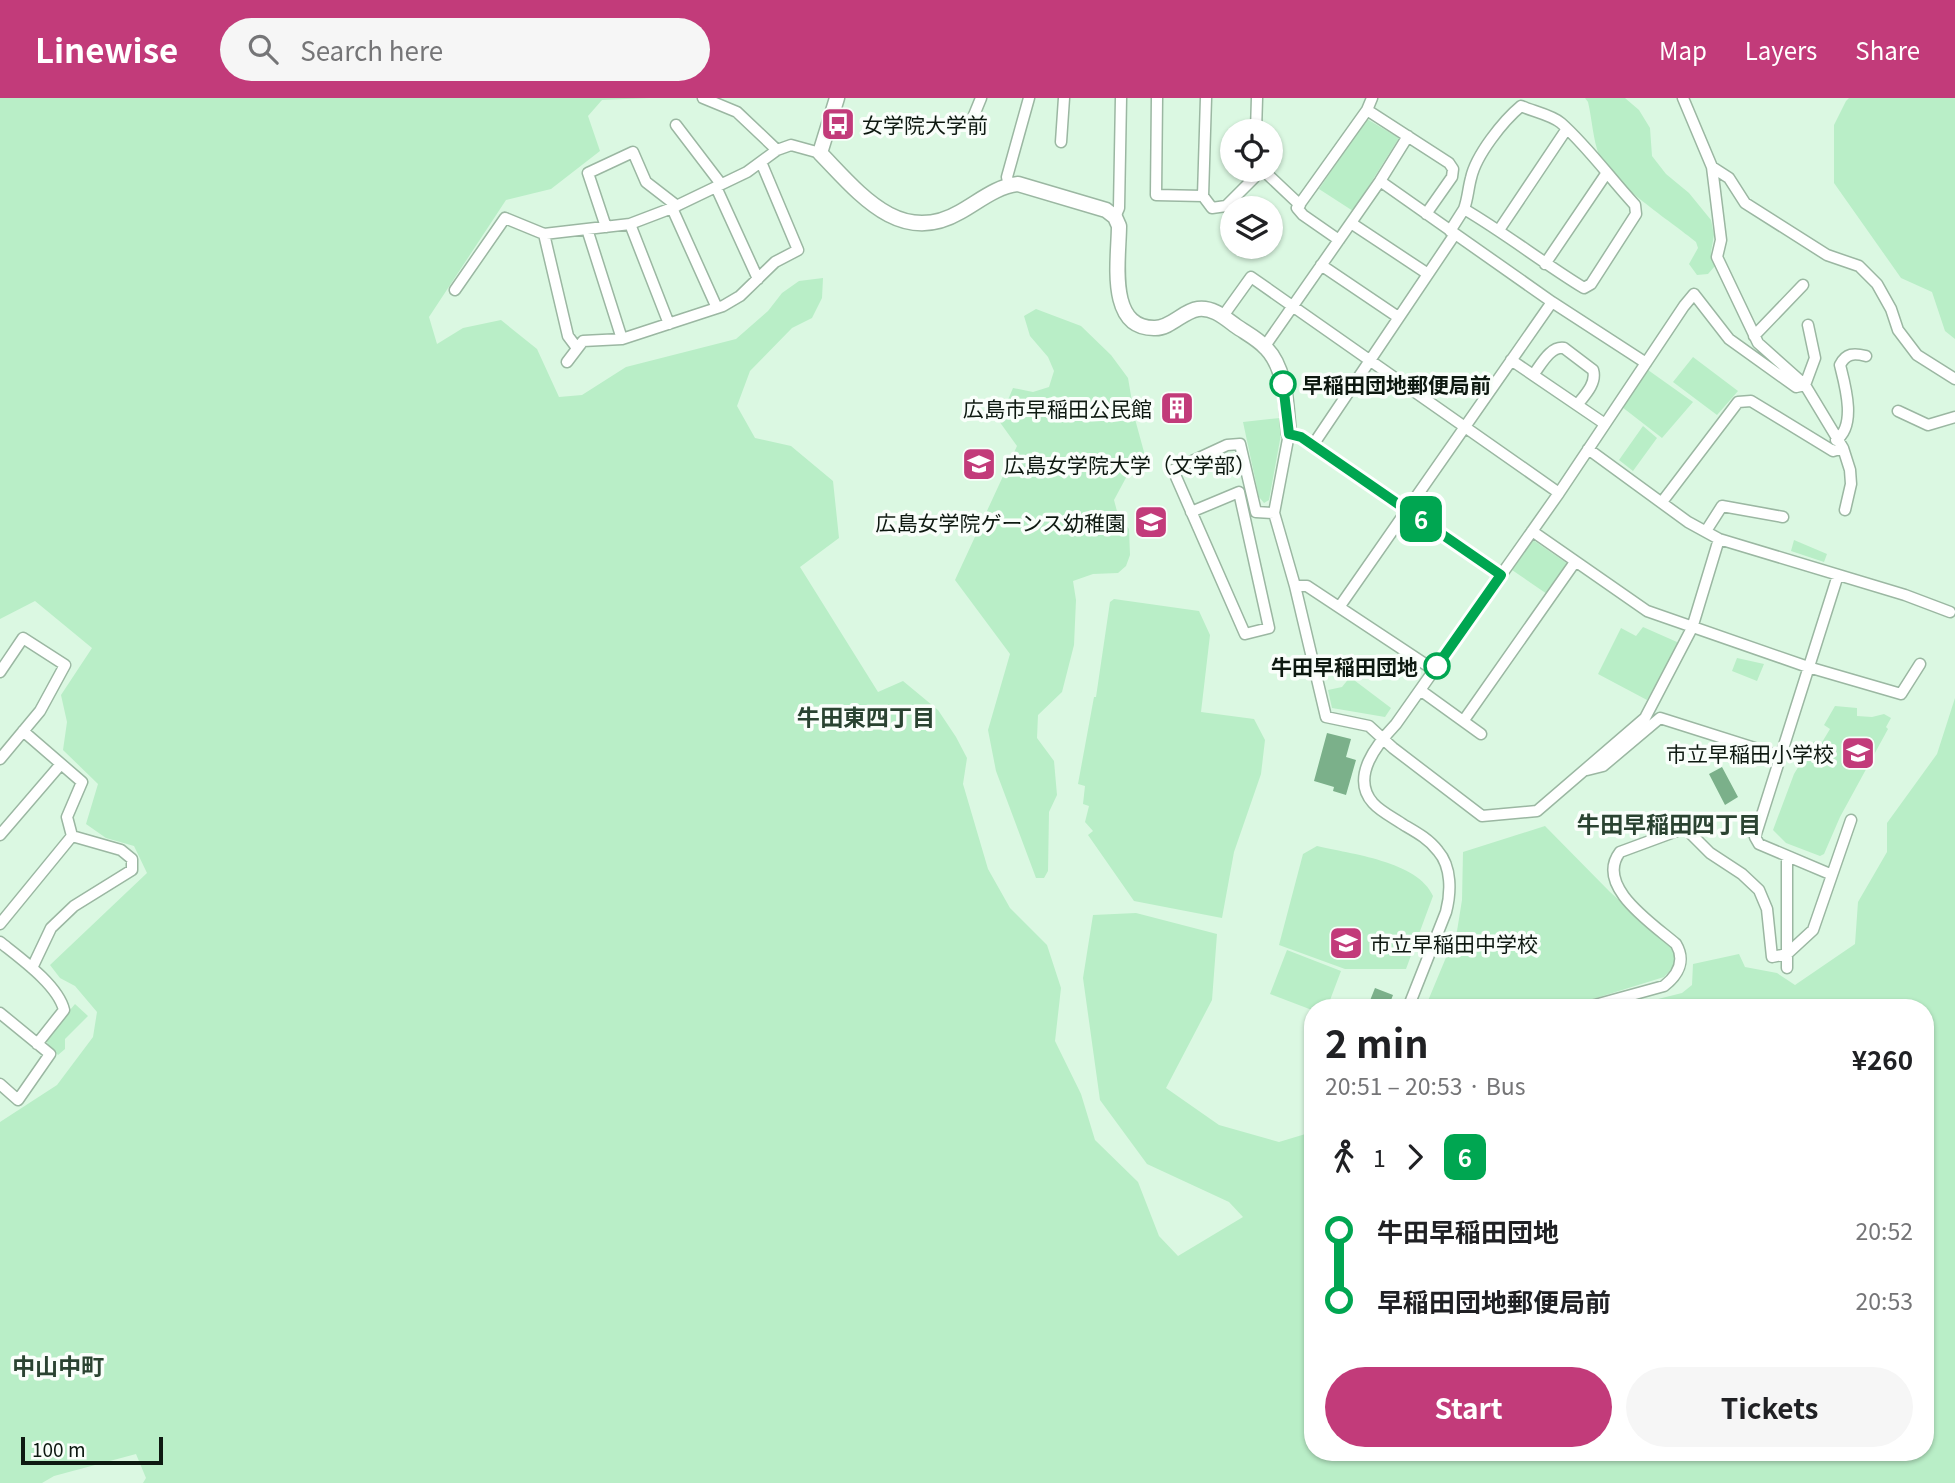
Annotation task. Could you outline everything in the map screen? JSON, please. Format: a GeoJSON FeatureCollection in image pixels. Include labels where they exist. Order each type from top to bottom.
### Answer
{"type":"FeatureCollection","features":[{"type":"Feature","properties":{"kind":"street"},"geometry":{"type":"LineString","coordinates":[[703,98],[737,112],[777,150]]}},
{"type":"Feature","properties":{"kind":"street"},"geometry":{"type":"LineString","coordinates":[[820,153],[837,98]]}},
{"type":"Feature","properties":{"kind":"street"},"geometry":{"type":"LineString","coordinates":[[970,125],[981,98]]}},
{"type":"Feature","properties":{"kind":"street"},"geometry":{"type":"LineString","coordinates":[[1009,185],[1007,177],[1029,98]]}},
{"type":"Feature","properties":{"kind":"street"},"geometry":{"type":"LineString","coordinates":[[1061,142],[1064,98]]}},
{"type":"Feature","properties":{"kind":"street"},"geometry":{"type":"LineString","coordinates":[[1115,217],[1119,208],[1121,98]]}},
{"type":"Feature","properties":{"kind":"street"},"geometry":{"type":"LineString","coordinates":[[1157,98],[1156,195],[1203,196]]}},
{"type":"Feature","properties":{"kind":"street"},"geometry":{"type":"LineString","coordinates":[[1206,98],[1203,196],[1212,208],[1227,206],[1250,182]]}},
{"type":"Feature","properties":{"kind":"street"},"geometry":{"type":"LineString","coordinates":[[1256,119],[1257,98]]}},
{"type":"Feature","properties":{"kind":"street"},"geometry":{"type":"LineString","coordinates":[[1339,240],[1297,208],[1367,110],[1372,98]]}},
{"type":"Feature","properties":{"kind":"street"},"geometry":{"type":"LineString","coordinates":[[1683,98],[1712,167],[1721,240],[1717,257],[1758,343],[1805,385],[1839,444],[1850,470],[1851,484],[1845,510]]}},
{"type":"Feature","properties":{"kind":"street"},"geometry":{"type":"LineString","coordinates":[[1313,445],[1428,274],[1453,232],[1471,192],[1471,178],[1480,155],[1521,106],[1561,122],[1635,205],[1636,214],[1591,284],[1584,288],[1464,209]]}},
{"type":"Feature","properties":{"kind":"street"},"geometry":{"type":"LineString","coordinates":[[1367,110],[1449,163],[1453,169],[1452,177],[1426,214]]}},
{"type":"Feature","properties":{"kind":"street"},"geometry":{"type":"LineString","coordinates":[[676,125],[718,186],[758,279]]}},
{"type":"Feature","properties":{"kind":"street"},"geometry":{"type":"LineString","coordinates":[[1499,230],[1566,130]]}},
{"type":"Feature","properties":{"kind":"street"},"geometry":{"type":"LineString","coordinates":[[1265,346],[1380,181],[1408,136]]}},
{"type":"Feature","properties":{"kind":"street"},"geometry":{"type":"LineString","coordinates":[[455,290],[505,218],[544,234],[630,224],[674,207],[747,172],[777,150],[791,145],[820,153],[879,211],[923,225],[946,220],[1009,185],[1029,186],[1106,210],[1115,217],[1119,226],[1120,305],[1126,316],[1138,324],[1155,328],[1170,324],[1196,309],[1210,309],[1265,346],[1283,380],[1289,434],[1274,513],[1295,586],[1326,717],[1369,726],[1482,816],[1537,811],[1645,718],[1692,628],[1719,539]]}},
{"type":"Feature","properties":{"kind":"street"},"geometry":{"type":"LineString","coordinates":[[606,227],[588,173],[633,152],[646,182],[674,207],[718,308]]}},
{"type":"Feature","properties":{"kind":"street"},"geometry":{"type":"LineString","coordinates":[[567,362],[583,341],[622,339],[718,308],[740,296],[775,262],[798,250],[761,162]]}},
{"type":"Feature","properties":{"kind":"street"},"geometry":{"type":"LineString","coordinates":[[1712,167],[1729,178],[1745,203],[1828,255],[1859,266],[1877,284],[1891,309],[1898,330],[1917,355],[1955,379]]}},
{"type":"Feature","properties":{"kind":"street"},"geometry":{"type":"LineString","coordinates":[[1545,264],[1606,174]]}},
{"type":"Feature","properties":{"kind":"street"},"geometry":{"type":"LineString","coordinates":[[1380,181],[1552,302],[1646,363]]}},
{"type":"Feature","properties":{"kind":"street"},"geometry":{"type":"LineString","coordinates":[[1276,182],[1300,205]]}},
{"type":"Feature","properties":{"kind":"street"},"geometry":{"type":"LineString","coordinates":[[1351,223],[1428,274]]}},
{"type":"Feature","properties":{"kind":"street"},"geometry":{"type":"LineString","coordinates":[[630,224],[669,324]]}},
{"type":"Feature","properties":{"kind":"street"},"geometry":{"type":"LineString","coordinates":[[587,229],[622,339]]}},
{"type":"Feature","properties":{"kind":"street"},"geometry":{"type":"LineString","coordinates":[[544,234],[568,336],[577,348]]}},
{"type":"Feature","properties":{"kind":"street"},"geometry":{"type":"LineString","coordinates":[[1321,265],[1398,317]]}},
{"type":"Feature","properties":{"kind":"street"},"geometry":{"type":"LineString","coordinates":[[1223,316],[1251,277],[1559,492]]}},
{"type":"Feature","properties":{"kind":"street"},"geometry":{"type":"LineString","coordinates":[[1754,336],[1803,285]]}},
{"type":"Feature","properties":{"kind":"street"},"geometry":{"type":"LineString","coordinates":[[1412,999],[1446,912],[1450,897],[1448,875],[1440,853],[1425,838],[1374,805],[1366,793],[1363,779],[1367,764],[1382,738],[1420,690],[1559,492],[1684,306],[1695,294],[1729,339],[1796,387],[1805,385]]}},
{"type":"Feature","properties":{"kind":"street"},"geometry":{"type":"LineString","coordinates":[[1340,606],[1552,302]]}},
{"type":"Feature","properties":{"kind":"street"},"geometry":{"type":"LineString","coordinates":[[1805,385],[1815,358],[1808,325]]}},
{"type":"Feature","properties":{"kind":"street"},"geometry":{"type":"LineString","coordinates":[[1533,375],[1553,349],[1564,348],[1595,374],[1595,380],[1577,405]]}},
{"type":"Feature","properties":{"kind":"street"},"geometry":{"type":"LineString","coordinates":[[1662,502],[1738,402],[1751,401],[1833,451],[1849,424],[1846,387],[1840,365],[1843,358],[1853,353],[1866,356]]}},
{"type":"Feature","properties":{"kind":"street"},"geometry":{"type":"LineString","coordinates":[[1511,359],[1605,424]]}},
{"type":"Feature","properties":{"kind":"street"},"geometry":{"type":"LineString","coordinates":[[1898,411],[1928,425],[1955,417]]}},
{"type":"Feature","properties":{"kind":"street"},"geometry":{"type":"LineString","coordinates":[[1289,434],[1301,437],[1501,575]]}},
{"type":"Feature","properties":{"kind":"street"},"geometry":{"type":"LineString","coordinates":[[1191,512],[1239,492],[1269,628],[1245,634],[1191,512],[1173,470],[1227,445],[1240,444],[1256,512],[1274,513]]}},
{"type":"Feature","properties":{"kind":"street"},"geometry":{"type":"LineString","coordinates":[[1588,449],[1688,522],[1719,539],[1905,595],[1950,612]]}},
{"type":"Feature","properties":{"kind":"street"},"geometry":{"type":"LineString","coordinates":[[1706,531],[1722,506],[1783,517]]}},
{"type":"Feature","properties":{"kind":"street"},"geometry":{"type":"LineString","coordinates":[[1532,531],[1647,611],[1692,628],[1808,667],[1901,694],[1920,664]]}},
{"type":"Feature","properties":{"kind":"street"},"geometry":{"type":"LineString","coordinates":[[1464,720],[1576,562]]}},
{"type":"Feature","properties":{"kind":"street"},"geometry":{"type":"LineString","coordinates":[[1830,874],[1759,844],[1755,837],[1838,575]]}},
{"type":"Feature","properties":{"kind":"street"},"geometry":{"type":"LineString","coordinates":[[1295,586],[1307,586],[1434,670]]}},
{"type":"Feature","properties":{"kind":"street"},"geometry":{"type":"LineString","coordinates":[[0,672],[23,638],[65,665],[40,711],[0,759]]}},
{"type":"Feature","properties":{"kind":"street"},"geometry":{"type":"LineString","coordinates":[[1420,690],[1481,734]]}},
{"type":"Feature","properties":{"kind":"street"},"geometry":{"type":"LineString","coordinates":[[1583,771],[1603,766],[1660,718],[1780,756]]}},
{"type":"Feature","properties":{"kind":"street"},"geometry":{"type":"LineString","coordinates":[[23,731],[82,782],[67,817],[72,836]]}},
{"type":"Feature","properties":{"kind":"street"},"geometry":{"type":"LineString","coordinates":[[0,835],[61,764]]}},
{"type":"Feature","properties":{"kind":"street"},"geometry":{"type":"LineString","coordinates":[[1617,999],[1664,986],[1674,978],[1681,964],[1682,953],[1616,886],[1612,874],[1614,861],[1620,852],[1685,828],[1710,853],[1742,874],[1759,890],[1767,909],[1772,957],[1787,954],[1813,930],[1830,874],[1851,820]]}},
{"type":"Feature","properties":{"kind":"street"},"geometry":{"type":"LineString","coordinates":[[0,924],[72,836]]}},
{"type":"Feature","properties":{"kind":"street"},"geometry":{"type":"LineString","coordinates":[[32,968],[51,928],[66,913],[132,870],[132,859],[121,850],[72,836]]}},
{"type":"Feature","properties":{"kind":"street"},"geometry":{"type":"LineString","coordinates":[[1787,856],[1787,968]]}},
{"type":"Feature","properties":{"kind":"street"},"geometry":{"type":"LineString","coordinates":[[0,942],[32,968],[61,1000],[64,1010],[37,1044]]}},
{"type":"Feature","properties":{"kind":"street"},"geometry":{"type":"LineString","coordinates":[[0,1013],[50,1054],[18,1100],[0,1084]]}},
{"type":"Feature","properties":{"kind":"shaded area"},"geometry":{"type":"Polygon","coordinates":[[[0,98],[650,98],[602,100],[588,116],[600,151],[551,189],[506,200],[429,317],[437,344],[463,328],[501,320],[537,349],[559,397],[582,395],[626,367],[736,339],[768,311],[782,293],[799,281],[823,278],[822,298],[812,318],[792,328],[750,371],[737,406],[755,438],[791,446],[833,481],[839,538],[800,567],[878,692],[903,681],[938,710],[956,737],[967,758],[963,784],[988,869],[1010,908],[1047,945],[1061,988],[1055,1041],[1081,1094],[1095,1140],[1138,1182],[1159,1236],[1178,1256],[1243,1217],[1229,1202],[1147,1164],[1100,1100],[1083,978],[1093,915],[1136,913],[1217,934],[1212,1000],[1166,1088],[1219,1125],[1279,1142],[1304,1134],[1304,1461],[1934,1461],[1934,999],[1658,999],[1682,993],[1692,985],[1693,964],[1739,954],[1745,967],[1777,973],[1795,985],[1855,944],[1858,902],[1887,852],[1887,823],[1937,754],[1955,698],[1955,1483],[143,1483],[146,1478],[136,1454],[54,1476],[42,1483],[0,1483],[0,1122],[57,1085],[93,1037],[97,1012],[75,986],[60,978],[50,965],[147,873],[134,846],[106,838],[86,824],[98,784],[63,750],[67,722],[61,695],[92,648],[35,601],[0,619],[0,98]]]}},
{"type":"Feature","properties":{"kind":"shaded area"},"geometry":{"type":"Polygon","coordinates":[[[1585,98],[1625,98],[1639,110],[1650,128],[1652,156],[1666,174],[1689,193],[1711,220],[1714,235],[1711,252],[1715,266],[1708,274],[1697,275],[1689,264],[1698,248],[1696,242],[1628,189],[1605,166],[1597,149],[1585,98]]]}},
{"type":"Feature","properties":{"kind":"shaded area"},"geometry":{"type":"Polygon","coordinates":[[[1849,98],[1955,98],[1955,339],[1945,331],[1932,292],[1901,278],[1834,183],[1834,125],[1849,98]]]}},
{"type":"Feature","properties":{"kind":"shaded area"},"geometry":{"type":"Polygon","coordinates":[[[1367,119],[1399,138],[1353,211],[1319,189],[1367,119]]]}},
{"type":"Feature","properties":{"kind":"shaded area"},"geometry":{"type":"Polygon","coordinates":[[[1036,309],[1081,326],[1111,355],[1128,378],[1135,419],[1147,463],[1128,474],[1114,500],[1118,515],[1129,529],[1130,555],[1126,566],[1118,573],[1093,574],[1073,581],[1076,600],[1074,645],[1062,692],[1038,715],[1037,738],[1054,761],[1057,795],[1049,812],[1048,871],[1044,878],[1036,878],[996,771],[988,730],[1010,654],[955,580],[1017,446],[999,421],[1013,388],[1033,392],[1049,387],[1054,371],[1048,357],[1030,336],[1024,316],[1036,309]]]}},
{"type":"Feature","properties":{"kind":"shaded area"},"geometry":{"type":"Polygon","coordinates":[[[1693,357],[1738,391],[1717,415],[1673,382],[1693,357]]]}},
{"type":"Feature","properties":{"kind":"shaded area"},"geometry":{"type":"Polygon","coordinates":[[[1648,370],[1693,402],[1662,438],[1622,407],[1648,370]]]}},
{"type":"Feature","properties":{"kind":"shaded area"},"geometry":{"type":"Polygon","coordinates":[[[1280,418],[1282,429],[1269,500],[1264,503],[1259,497],[1243,422],[1280,418]]]}},
{"type":"Feature","properties":{"kind":"shaded area"},"geometry":{"type":"Polygon","coordinates":[[[1643,426],[1657,438],[1633,471],[1619,460],[1643,426]]]}},
{"type":"Feature","properties":{"kind":"shaded area"},"geometry":{"type":"Polygon","coordinates":[[[1533,540],[1568,564],[1547,594],[1512,570],[1533,540]]]}},
{"type":"Feature","properties":{"kind":"shaded area"},"geometry":{"type":"Polygon","coordinates":[[[1794,540],[1827,554],[1824,562],[1791,551],[1794,540]]]}},
{"type":"Feature","properties":{"kind":"shaded area"},"geometry":{"type":"Polygon","coordinates":[[[1114,599],[1199,611],[1210,635],[1201,712],[1254,719],[1265,740],[1261,774],[1234,852],[1222,918],[1134,901],[1088,835],[1093,831],[1085,822],[1089,806],[1083,804],[1085,786],[1078,784],[1096,697],[1110,602],[1114,599]]]}},
{"type":"Feature","properties":{"kind":"shaded area"},"geometry":{"type":"Polygon","coordinates":[[[1643,627],[1677,642],[1647,700],[1598,674],[1621,628],[1636,636],[1643,627]]]}},
{"type":"Feature","properties":{"kind":"shaded area"},"geometry":{"type":"Polygon","coordinates":[[[1737,658],[1764,664],[1757,681],[1732,671],[1737,658]]]}},
{"type":"Feature","properties":{"kind":"shaded area"},"geometry":{"type":"Polygon","coordinates":[[[1350,677],[1391,708],[1385,717],[1332,708],[1328,690],[1342,687],[1350,677]]]}},
{"type":"Feature","properties":{"kind":"shaded area"},"geometry":{"type":"Polygon","coordinates":[[[1835,706],[1857,708],[1857,716],[1872,717],[1884,714],[1891,718],[1886,727],[1888,729],[1840,817],[1824,854],[1820,856],[1786,843],[1773,830],[1794,774],[1814,741],[1821,744],[1830,729],[1824,725],[1835,706]]]}},
{"type":"Feature","properties":{"kind":"shaded area"},"geometry":{"type":"Polygon","coordinates":[[[1327,733],[1351,739],[1346,757],[1356,760],[1346,795],[1333,791],[1334,787],[1314,781],[1327,733]]]}},
{"type":"Feature","properties":{"kind":"shaded area"},"geometry":{"type":"Polygon","coordinates":[[[1722,767],[1738,797],[1725,805],[1709,774],[1722,767]]]}},
{"type":"Feature","properties":{"kind":"shaded area"},"geometry":{"type":"Polygon","coordinates":[[[1545,826],[1610,892],[1675,950],[1675,965],[1664,977],[1593,999],[1429,999],[1457,931],[1462,900],[1463,852],[1545,826]]]}},
{"type":"Feature","properties":{"kind":"shaded area"},"geometry":{"type":"Polygon","coordinates":[[[1317,846],[1382,861],[1413,875],[1425,884],[1433,896],[1406,969],[1345,969],[1279,945],[1303,854],[1317,846]]]}},
{"type":"Feature","properties":{"kind":"shaded area"},"geometry":{"type":"Polygon","coordinates":[[[1287,950],[1341,971],[1330,999],[1304,999],[1304,1007],[1270,994],[1287,950]]]}},
{"type":"Feature","properties":{"kind":"shaded area"},"geometry":{"type":"Polygon","coordinates":[[[1375,988],[1393,995],[1391,999],[1371,999],[1375,988]]]}},
{"type":"Feature","properties":{"kind":"shaded area"},"geometry":{"type":"Polygon","coordinates":[[[75,1004],[88,1016],[65,1039],[65,1049],[58,1055],[46,1039],[75,1004]]]}},
{"type":"Feature","properties":{"kind":"bus line","name":"6"},"geometry":{"type":"LineString","coordinates":[[1283,384],[1289,434],[1301,437],[1501,575],[1437,666]]}},
{"type":"Feature","properties":{"kind":"place","name":"女学院大学前"},"geometry":{"type":"Point","coordinates":[838,124]}},
{"type":"Feature","properties":{"kind":"place","name":"早稲田団地郵便局前"},"geometry":{"type":"Point","coordinates":[1283,384]}},
{"type":"Feature","properties":{"kind":"place","name":"広島市早稲田公民館"},"geometry":{"type":"Point","coordinates":[1177,408]}},
{"type":"Feature","properties":{"kind":"place","name":"広島女学院大学（文学部）"},"geometry":{"type":"Point","coordinates":[979,464]}},
{"type":"Feature","properties":{"kind":"place","name":"広島女学院ゲーンス幼稚園"},"geometry":{"type":"Point","coordinates":[1151,522]}},
{"type":"Feature","properties":{"kind":"place","name":"牛田早稲田団地"},"geometry":{"type":"Point","coordinates":[1437,666]}},
{"type":"Feature","properties":{"kind":"place","name":"市立早稲田小学校"},"geometry":{"type":"Point","coordinates":[1858,753]}},
{"type":"Feature","properties":{"kind":"place","name":"市立早稲田中学校"},"geometry":{"type":"Point","coordinates":[1346,943]}},
{"type":"Feature","properties":{"kind":"district","name":"牛田東四丁目"},"geometry":{"type":"Point","coordinates":[866,716]}},
{"type":"Feature","properties":{"kind":"district","name":"牛田早稲田四丁目"},"geometry":{"type":"Point","coordinates":[1669,823]}},
{"type":"Feature","properties":{"kind":"district","name":"中山中町"},"geometry":{"type":"Point","coordinates":[58,1365]}}]}
